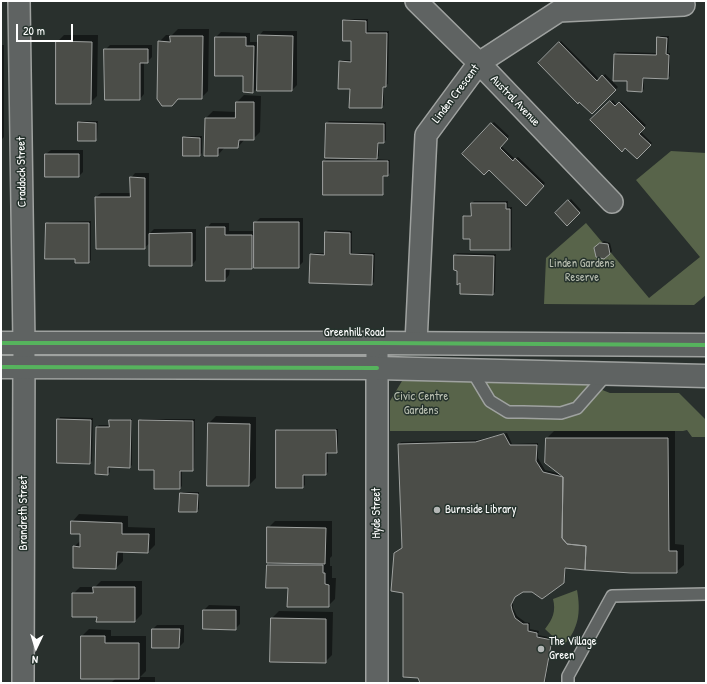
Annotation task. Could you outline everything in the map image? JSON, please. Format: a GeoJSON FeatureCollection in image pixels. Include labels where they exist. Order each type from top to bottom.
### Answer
{"type":"FeatureCollection","features":[{"type":"Feature","properties":{"kind":"main road","name":"Greenhill Road"},"geometry":{"type":"LineString","coordinates":[[1,343],[706,345]]}},
{"type":"Feature","properties":{"kind":"main road"},"geometry":{"type":"LineString","coordinates":[[1,367],[377,368],[706,376]]}},
{"type":"Feature","properties":{"kind":"street","name":"Craddock Street"},"geometry":{"type":"LineString","coordinates":[[19,1],[24,344]]}},
{"type":"Feature","properties":{"kind":"street","name":"Austral Avenue"},"geometry":{"type":"LineString","coordinates":[[416,1],[479,63],[612,202]]}},
{"type":"Feature","properties":{"kind":"street","name":"Linden Crescent"},"geometry":{"type":"LineString","coordinates":[[416,343],[426,135],[479,63],[559,11],[684,5]]}},
{"type":"Feature","properties":{"kind":"street","name":"Hyde Street"},"geometry":{"type":"LineString","coordinates":[[377,343],[377,683]]}},
{"type":"Feature","properties":{"kind":"street","name":"Brandreth Street"},"geometry":{"type":"LineString","coordinates":[[23,683],[24,344]]}},
{"type":"Feature","properties":{"kind":"lane"},"geometry":{"type":"LineString","coordinates":[[472,371],[490,401],[508,412],[560,414],[577,408],[607,374]]}},
{"type":"Feature","properties":{"kind":"lane"},"geometry":{"type":"LineString","coordinates":[[568,683],[568,676],[612,596],[706,594]]}},
{"type":"Feature","properties":{"kind":"green space","name":"Linden Gardens Reserve"},"geometry":{"type":"Polygon","coordinates":[[[671,151],[706,153],[706,295],[694,305],[544,304],[546,258],[586,223],[649,298],[700,257],[636,180],[671,151]]]}},
{"type":"Feature","properties":{"kind":"green space","name":"Civic Centre Gardens"},"geometry":{"type":"Polygon","coordinates":[[[414,376],[587,384],[610,393],[679,393],[706,420],[706,437],[692,437],[687,430],[390,431],[390,401],[402,381],[414,376]]]}},
{"type":"Feature","properties":{"kind":"green space"},"geometry":{"type":"Polygon","coordinates":[[[577,590],[579,606],[578,620],[576,627],[563,646],[545,629],[553,615],[553,599],[577,590]]]}},
{"type":"Feature","properties":{"kind":"building"},"geometry":{"type":"Polygon","coordinates":[[[343,20],[366,21],[366,33],[387,33],[386,87],[383,87],[382,108],[349,108],[350,89],[338,89],[339,61],[351,62],[351,41],[343,41],[343,20]]]}},
{"type":"Feature","properties":{"kind":"building"},"geometry":{"type":"Polygon","coordinates":[[[258,35],[293,36],[292,91],[257,91],[258,35]]]}},
{"type":"Feature","properties":{"kind":"building"},"geometry":{"type":"Polygon","coordinates":[[[170,36],[203,36],[202,99],[178,99],[172,106],[162,106],[157,99],[158,41],[170,42],[170,36]]]}},
{"type":"Feature","properties":{"kind":"building"},"geometry":{"type":"Polygon","coordinates":[[[215,37],[246,37],[246,46],[254,46],[253,93],[243,92],[243,76],[215,76],[215,37]]]}},
{"type":"Feature","properties":{"kind":"building"},"geometry":{"type":"Polygon","coordinates":[[[657,37],[667,38],[666,54],[669,55],[668,79],[643,78],[642,92],[627,91],[627,81],[613,81],[614,54],[656,55],[657,37]]]}},
{"type":"Feature","properties":{"kind":"building"},"geometry":{"type":"Polygon","coordinates":[[[56,41],[92,42],[91,104],[56,104],[56,41]]]}},
{"type":"Feature","properties":{"kind":"building"},"geometry":{"type":"Polygon","coordinates":[[[559,42],[597,81],[602,75],[616,90],[592,114],[579,102],[578,104],[538,63],[559,42]]]}},
{"type":"Feature","properties":{"kind":"building"},"geometry":{"type":"Polygon","coordinates":[[[104,49],[148,49],[148,63],[140,63],[140,100],[105,100],[104,49]]]}},
{"type":"Feature","properties":{"kind":"building"},"geometry":{"type":"Polygon","coordinates":[[[610,101],[615,106],[619,102],[645,128],[639,134],[651,145],[637,159],[625,148],[622,152],[590,120],[610,101]]]}},
{"type":"Feature","properties":{"kind":"building"},"geometry":{"type":"Polygon","coordinates":[[[236,102],[254,102],[254,140],[239,140],[238,148],[218,148],[218,156],[204,156],[205,118],[235,118],[236,102]]]}},
{"type":"Feature","properties":{"kind":"building"},"geometry":{"type":"Polygon","coordinates":[[[78,122],[96,123],[96,141],[78,141],[78,122]]]}},
{"type":"Feature","properties":{"kind":"building"},"geometry":{"type":"Polygon","coordinates":[[[326,123],[384,124],[384,143],[378,143],[377,159],[325,158],[326,123]]]}},
{"type":"Feature","properties":{"kind":"building"},"geometry":{"type":"Polygon","coordinates":[[[491,123],[508,139],[500,148],[513,161],[515,158],[544,186],[526,206],[489,170],[484,175],[462,154],[491,123]]]}},
{"type":"Feature","properties":{"kind":"building"},"geometry":{"type":"Polygon","coordinates":[[[183,137],[200,138],[200,156],[183,156],[183,137]]]}},
{"type":"Feature","properties":{"kind":"building"},"geometry":{"type":"Polygon","coordinates":[[[45,154],[79,154],[79,177],[45,177],[45,154]]]}},
{"type":"Feature","properties":{"kind":"building"},"geometry":{"type":"Polygon","coordinates":[[[323,161],[388,161],[388,176],[383,176],[383,195],[323,195],[323,161]]]}},
{"type":"Feature","properties":{"kind":"building"},"geometry":{"type":"Polygon","coordinates":[[[130,177],[145,178],[145,249],[96,249],[95,197],[130,197],[130,177]]]}},
{"type":"Feature","properties":{"kind":"building"},"geometry":{"type":"Polygon","coordinates":[[[568,200],[580,213],[567,226],[555,213],[568,200]]]}},
{"type":"Feature","properties":{"kind":"building"},"geometry":{"type":"Polygon","coordinates":[[[471,203],[506,203],[506,209],[510,209],[510,250],[470,250],[470,239],[463,239],[463,216],[471,216],[471,203]]]}},
{"type":"Feature","properties":{"kind":"building"},"geometry":{"type":"Polygon","coordinates":[[[254,222],[299,222],[299,268],[254,268],[254,222]]]}},
{"type":"Feature","properties":{"kind":"building"},"geometry":{"type":"Polygon","coordinates":[[[46,223],[89,223],[89,263],[75,263],[75,259],[45,259],[46,223]]]}},
{"type":"Feature","properties":{"kind":"building"},"geometry":{"type":"Polygon","coordinates":[[[206,227],[225,227],[225,235],[252,235],[252,269],[225,269],[225,281],[206,281],[206,227]]]}},
{"type":"Feature","properties":{"kind":"building"},"geometry":{"type":"Polygon","coordinates":[[[325,232],[350,233],[350,254],[373,255],[372,285],[309,283],[310,254],[324,255],[325,232]]]}},
{"type":"Feature","properties":{"kind":"building"},"geometry":{"type":"Polygon","coordinates":[[[192,233],[192,266],[149,266],[149,234],[192,233]]]}},
{"type":"Feature","properties":{"kind":"building"},"geometry":{"type":"Polygon","coordinates":[[[600,243],[608,244],[610,254],[604,259],[596,257],[594,248],[600,243]]]}},
{"type":"Feature","properties":{"kind":"building"},"geometry":{"type":"Polygon","coordinates":[[[454,255],[494,256],[493,295],[460,294],[460,283],[457,285],[457,271],[454,270],[454,255]]]}},
{"type":"Feature","properties":{"kind":"building"},"geometry":{"type":"Polygon","coordinates":[[[57,419],[91,420],[90,464],[57,463],[57,419]]]}},
{"type":"Feature","properties":{"kind":"building"},"geometry":{"type":"Polygon","coordinates":[[[109,420],[131,420],[130,468],[108,467],[108,475],[95,474],[96,427],[109,427],[109,420]]]}},
{"type":"Feature","properties":{"kind":"building"},"geometry":{"type":"Polygon","coordinates":[[[139,420],[193,421],[193,471],[180,471],[180,489],[154,489],[154,470],[139,470],[139,420]]]}},
{"type":"Feature","properties":{"kind":"building"},"geometry":{"type":"Polygon","coordinates":[[[208,423],[250,424],[249,486],[207,486],[208,423]]]}},
{"type":"Feature","properties":{"kind":"building"},"geometry":{"type":"Polygon","coordinates":[[[276,430],[336,430],[337,453],[326,453],[326,475],[303,475],[303,488],[276,488],[276,430]]]}},
{"type":"Feature","properties":{"kind":"building"},"geometry":{"type":"Polygon","coordinates":[[[504,434],[510,445],[537,445],[536,461],[543,472],[563,477],[562,538],[567,544],[586,546],[585,570],[565,568],[564,583],[542,599],[532,592],[523,592],[515,597],[511,605],[515,618],[523,624],[528,624],[528,631],[537,633],[537,637],[552,640],[544,683],[420,683],[418,678],[403,677],[403,593],[391,591],[394,553],[402,548],[398,444],[475,442],[504,434]]]}},
{"type":"Feature","properties":{"kind":"building"},"geometry":{"type":"Polygon","coordinates":[[[546,438],[668,438],[669,551],[677,551],[677,573],[631,573],[585,570],[586,546],[567,544],[562,538],[563,477],[545,463],[546,438]]]}},
{"type":"Feature","properties":{"kind":"building"},"geometry":{"type":"Polygon","coordinates":[[[180,493],[198,494],[197,512],[179,512],[180,493]]]}},
{"type":"Feature","properties":{"kind":"building"},"geometry":{"type":"Polygon","coordinates":[[[71,521],[122,523],[122,534],[149,534],[148,553],[117,552],[116,569],[73,568],[73,546],[80,547],[80,534],[71,534],[71,521]]]}},
{"type":"Feature","properties":{"kind":"building"},"geometry":{"type":"Polygon","coordinates":[[[267,527],[326,528],[325,564],[267,563],[267,527]]]}},
{"type":"Feature","properties":{"kind":"building"},"geometry":{"type":"Polygon","coordinates":[[[267,565],[323,565],[325,584],[329,585],[329,607],[287,607],[288,588],[266,588],[267,565]]]}},
{"type":"Feature","properties":{"kind":"building"},"geometry":{"type":"Polygon","coordinates":[[[93,587],[135,587],[135,622],[96,622],[97,617],[72,617],[72,593],[93,593],[93,587]]]}},
{"type":"Feature","properties":{"kind":"building"},"geometry":{"type":"Polygon","coordinates":[[[203,610],[236,610],[236,630],[203,629],[203,610]]]}},
{"type":"Feature","properties":{"kind":"building"},"geometry":{"type":"Polygon","coordinates":[[[271,618],[326,619],[326,663],[270,662],[271,618]]]}},
{"type":"Feature","properties":{"kind":"building"},"geometry":{"type":"Polygon","coordinates":[[[152,629],[180,629],[179,648],[152,648],[152,629]]]}},
{"type":"Feature","properties":{"kind":"building"},"geometry":{"type":"Polygon","coordinates":[[[81,636],[105,636],[105,643],[139,643],[139,679],[81,679],[81,636]]]}},
{"type":"Feature","properties":{"kind":"cycle path"},"geometry":{"type":"LineString","coordinates":[[1,343],[706,345]]}},
{"type":"Feature","properties":{"kind":"cycle path"},"geometry":{"type":"LineString","coordinates":[[1,367],[377,368]]}},
{"type":"Feature","properties":{"kind":"place","name":"Burnside Library"},"geometry":{"type":"Point","coordinates":[437,510]}},
{"type":"Feature","properties":{"kind":"place","name":"The Village Green"},"geometry":{"type":"Point","coordinates":[541,649]}}]}
